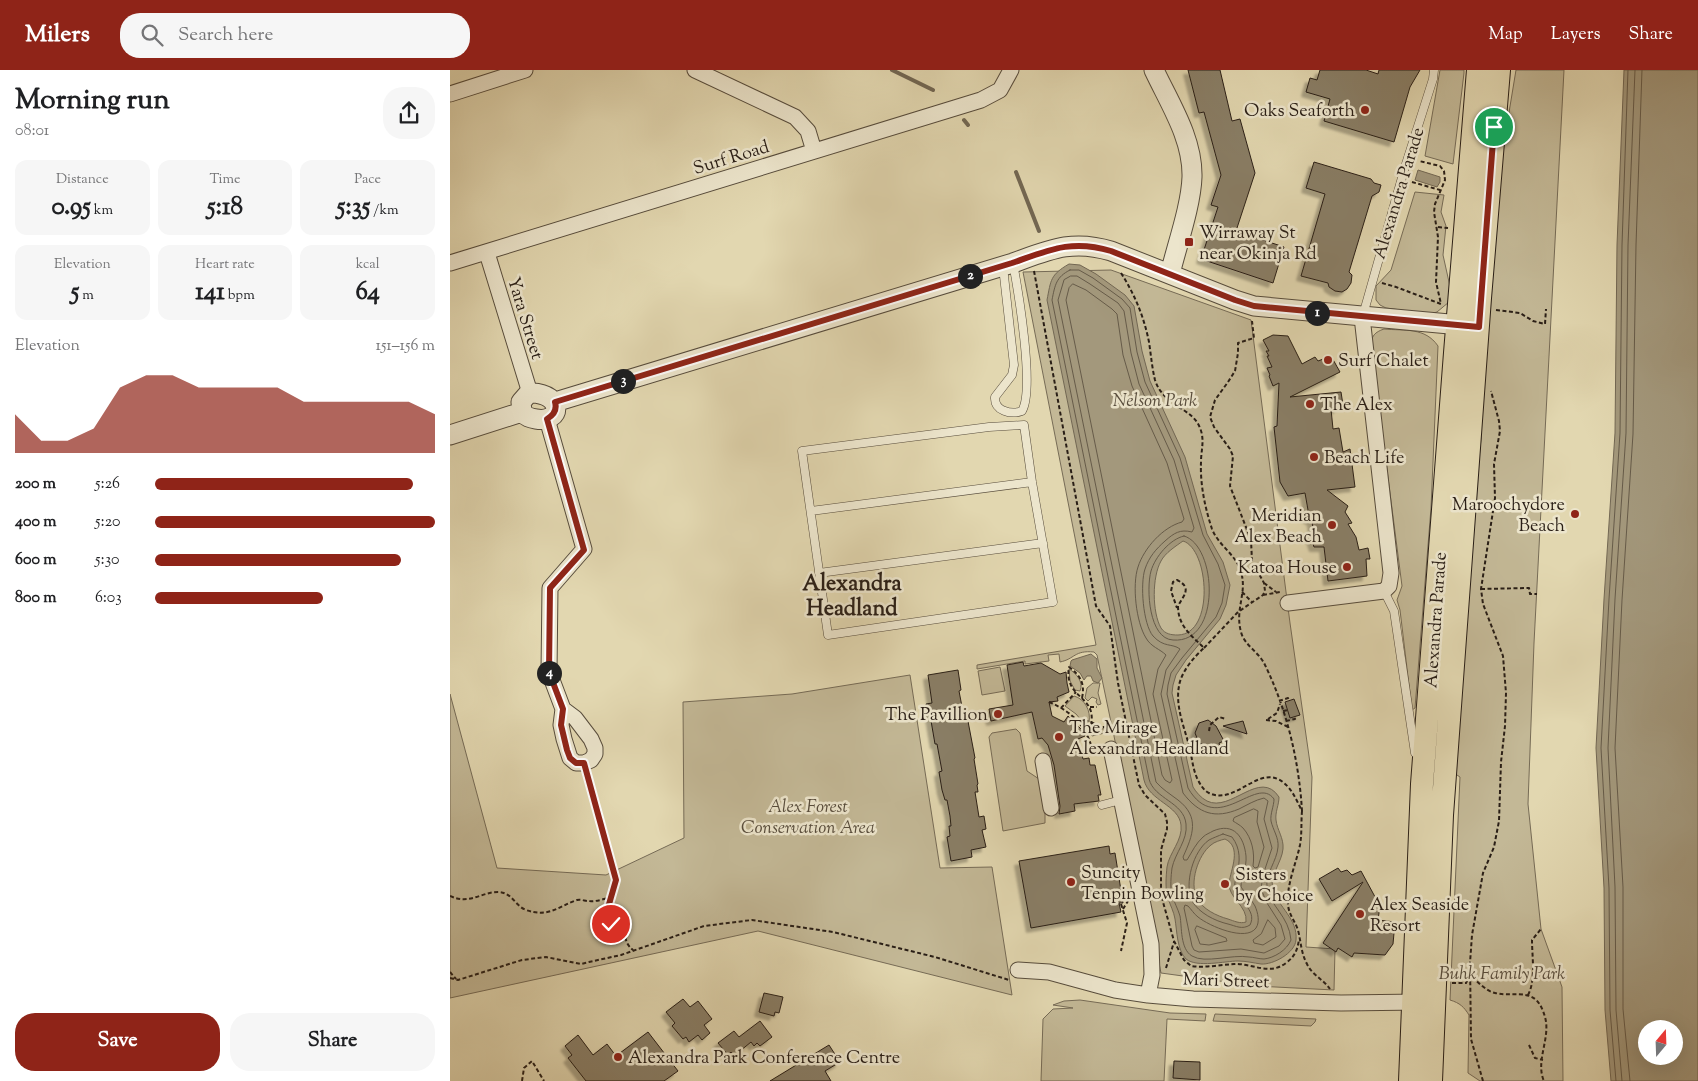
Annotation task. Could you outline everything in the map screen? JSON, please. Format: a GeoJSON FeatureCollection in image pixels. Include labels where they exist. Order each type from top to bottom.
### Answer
{"type":"FeatureCollection","features":[{"type":"Feature","properties":{"kind":"main road","name":"Alexandra Parade"},"geometry":{"type":"LineString","coordinates":[[1410,1081],[1424,1002],[1442,815],[1468,325],[1478,70]]}},
{"type":"Feature","properties":{"kind":"main road","name":"Alexandra Parade"},"geometry":{"type":"LineString","coordinates":[[1431,1081],[1424,1002],[1422,784],[1468,325],[1499,70]]}},
{"type":"Feature","properties":{"kind":"street"},"geometry":{"type":"LineString","coordinates":[[450,94],[525,70]]}},
{"type":"Feature","properties":{"kind":"street"},"geometry":{"type":"LineString","coordinates":[[695,70],[795,117],[808,131],[814,151]]}},
{"type":"Feature","properties":{"kind":"street","name":"Surf Road"},"geometry":{"type":"LineString","coordinates":[[450,263],[981,100],[1000,90],[1011,70]]}},
{"type":"Feature","properties":{"kind":"street"},"geometry":{"type":"LineString","coordinates":[[1154,70],[1181,127],[1188,149],[1192,176],[1189,201],[1170,274]]}},
{"type":"Feature","properties":{"kind":"street"},"geometry":{"type":"LineString","coordinates":[[563,709],[575,718],[592,739],[595,754],[591,760],[584,763],[576,763],[570,758],[561,725],[563,709],[549,672],[550,588],[584,550],[551,411],[549,396],[530,393],[521,402],[522,412],[529,418],[551,411],[1008,264],[1054,248],[1073,245],[1094,246],[1254,306],[1468,325]]}},
{"type":"Feature","properties":{"kind":"street","name":"Yara Street"},"geometry":{"type":"LineString","coordinates":[[487,253],[530,393]]}},
{"type":"Feature","properties":{"kind":"street"},"geometry":{"type":"LineString","coordinates":[[1283,598],[1384,591],[1389,586],[1392,573],[1362,317]]}},
{"type":"Feature","properties":{"kind":"street"},"geometry":{"type":"LineString","coordinates":[[450,434],[522,412]]}},
{"type":"Feature","properties":{"kind":"street"},"geometry":{"type":"LineString","coordinates":[[1111,749],[1151,944],[1152,975],[1148,995]]}},
{"type":"Feature","properties":{"kind":"street"},"geometry":{"type":"LineString","coordinates":[[1043,760],[1050,808]]}},
{"type":"Feature","properties":{"kind":"street","name":"Mari Street"},"geometry":{"type":"LineString","coordinates":[[1015,976],[1049,972],[1115,990],[1193,999],[1341,1003],[1424,1002]]}},
{"type":"Feature","properties":{"kind":"lane","name":"Alexandra Parade"},"geometry":{"type":"LineString","coordinates":[[1362,317],[1405,167],[1433,79],[1434,70]]}},
{"type":"Feature","properties":{"kind":"lane"},"geometry":{"type":"LineString","coordinates":[[1001,426],[1015,413],[1022,411],[1026,400],[1027,366],[1008,264]]}},
{"type":"Feature","properties":{"kind":"lane"},"geometry":{"type":"LineString","coordinates":[[1008,264],[1014,365],[1012,375],[994,400],[998,407],[1015,413],[1024,425],[1032,482],[1054,602],[828,635],[802,451],[1001,426],[1024,425]]}},
{"type":"Feature","properties":{"kind":"lane"},"geometry":{"type":"LineString","coordinates":[[811,511],[1032,482]]}},
{"type":"Feature","properties":{"kind":"lane"},"geometry":{"type":"LineString","coordinates":[[819,573],[1043,543]]}},
{"type":"Feature","properties":{"kind":"lane"},"geometry":{"type":"LineString","coordinates":[[1384,591],[1394,611],[1415,754],[1422,784]]}},
{"type":"Feature","properties":{"kind":"lane"},"geometry":{"type":"LineString","coordinates":[[1102,805],[1121,800]]}},
{"type":"Feature","properties":{"kind":"path"},"geometry":{"type":"LineString","coordinates":[[1379,283],[1396,287],[1441,304],[1436,282],[1438,227],[1434,212],[1435,204],[1445,180],[1444,171],[1440,166],[1419,161]]}},
{"type":"Feature","properties":{"kind":"path"},"geometry":{"type":"LineString","coordinates":[[1412,182],[1440,190]]}},
{"type":"Feature","properties":{"kind":"path"},"geometry":{"type":"LineString","coordinates":[[1438,227],[1451,228]]}},
{"type":"Feature","properties":{"kind":"path"},"geometry":{"type":"LineString","coordinates":[[1034,270],[1096,606],[1110,626],[1118,683],[1138,780],[1145,795],[1165,814],[1167,822],[1167,829],[1160,850],[1161,890],[1165,914],[1174,941],[1184,960],[1191,966],[1240,964],[1267,970],[1275,969],[1294,956],[1298,950],[1299,940],[1298,931],[1288,903],[1300,843],[1302,811],[1299,777],[1288,727],[1264,663],[1255,650],[1243,639],[1241,633],[1238,612],[1243,581],[1240,567],[1236,560],[1218,540],[1207,510],[1202,480],[1203,440],[1201,430],[1198,422],[1166,398],[1160,389],[1156,381],[1148,336],[1139,306],[1120,270]]}},
{"type":"Feature","properties":{"kind":"path"},"geometry":{"type":"LineString","coordinates":[[1496,310],[1520,313],[1533,321],[1545,324],[1546,308]]}},
{"type":"Feature","properties":{"kind":"path"},"geometry":{"type":"LineString","coordinates":[[1251,318],[1254,338],[1238,343],[1234,370],[1215,400],[1210,417],[1214,427],[1230,450],[1233,463],[1230,478],[1231,493],[1252,540],[1252,561],[1264,583],[1283,598]]}},
{"type":"Feature","properties":{"kind":"path"},"geometry":{"type":"LineString","coordinates":[[1483,1081],[1471,1039],[1470,976],[1472,935],[1483,873],[1494,847],[1499,821],[1506,700],[1503,656],[1483,604],[1481,589],[1495,498],[1494,464],[1500,431],[1490,386]]}},
{"type":"Feature","properties":{"kind":"path"},"geometry":{"type":"LineString","coordinates":[[1178,608],[1186,591],[1182,583],[1177,580],[1173,582],[1171,588],[1180,620],[1187,632],[1203,647]]}},
{"type":"Feature","properties":{"kind":"path"},"geometry":{"type":"LineString","coordinates":[[1264,583],[1265,591],[1263,595],[1238,612],[1203,647],[1185,672],[1178,692],[1184,726],[1200,785],[1208,792],[1223,796],[1231,794],[1259,778],[1274,779],[1285,784],[1290,789],[1302,811]]}},
{"type":"Feature","properties":{"kind":"path"},"geometry":{"type":"LineString","coordinates":[[1481,589],[1530,588],[1530,594],[1537,594]]}},
{"type":"Feature","properties":{"kind":"path"},"geometry":{"type":"LineString","coordinates":[[1242,592],[1252,602]]}},
{"type":"Feature","properties":{"kind":"path"},"geometry":{"type":"LineString","coordinates":[[1081,696],[1084,689],[1083,684],[1069,666],[1069,684],[1090,707],[1091,722],[1088,734]]}},
{"type":"Feature","properties":{"kind":"path"},"geometry":{"type":"LineString","coordinates":[[1061,708],[1076,692]]}},
{"type":"Feature","properties":{"kind":"path"},"geometry":{"type":"LineString","coordinates":[[1288,727],[1276,721],[1266,720],[1277,713],[1280,702],[1288,698],[1289,701]]}},
{"type":"Feature","properties":{"kind":"path"},"geometry":{"type":"LineString","coordinates":[[1049,702],[1077,719],[1088,734],[1093,752]]}},
{"type":"Feature","properties":{"kind":"path"},"geometry":{"type":"LineString","coordinates":[[1090,707],[1097,707]]}},
{"type":"Feature","properties":{"kind":"path"},"geometry":{"type":"LineString","coordinates":[[1283,711],[1288,710]]}},
{"type":"Feature","properties":{"kind":"path"},"geometry":{"type":"LineString","coordinates":[[1209,730],[1210,725],[1219,717],[1226,719]]}},
{"type":"Feature","properties":{"kind":"path"},"geometry":{"type":"LineString","coordinates":[[1286,721],[1295,719],[1294,717]]}},
{"type":"Feature","properties":{"kind":"path"},"geometry":{"type":"LineString","coordinates":[[1091,722],[1105,727]]}},
{"type":"Feature","properties":{"kind":"path"},"geometry":{"type":"LineString","coordinates":[[584,763],[616,880],[605,918],[607,924],[621,925],[627,945],[633,950]]}},
{"type":"Feature","properties":{"kind":"path"},"geometry":{"type":"LineString","coordinates":[[450,896],[462,900],[497,892],[505,893],[525,910],[539,913],[561,909],[578,900],[589,902],[612,897]]}},
{"type":"Feature","properties":{"kind":"path"},"geometry":{"type":"LineString","coordinates":[[1121,904],[1127,923],[1122,951]]}},
{"type":"Feature","properties":{"kind":"path"},"geometry":{"type":"LineString","coordinates":[[450,978],[458,980],[522,960],[546,957],[581,964],[621,955],[704,926],[752,920],[833,932],[1015,976]]}},
{"type":"Feature","properties":{"kind":"path"},"geometry":{"type":"LineString","coordinates":[[1528,995],[1532,981],[1532,940],[1541,929]]}},
{"type":"Feature","properties":{"kind":"path"},"geometry":{"type":"LineString","coordinates":[[1299,940],[1307,964],[1317,978],[1325,982],[1341,1003]]}},
{"type":"Feature","properties":{"kind":"path"},"geometry":{"type":"LineString","coordinates":[[450,972],[458,980]]}},
{"type":"Feature","properties":{"kind":"path"},"geometry":{"type":"LineString","coordinates":[[1466,983],[1470,976]]}},
{"type":"Feature","properties":{"kind":"path"},"geometry":{"type":"LineString","coordinates":[[1470,976],[1492,992],[1528,995],[1539,1003],[1547,1029],[1541,1069],[1544,1081]]}},
{"type":"Feature","properties":{"kind":"path"},"geometry":{"type":"LineString","coordinates":[[1451,983],[1466,983],[1471,986]]}},
{"type":"Feature","properties":{"kind":"path"},"geometry":{"type":"LineString","coordinates":[[1529,1045],[1535,1058],[1543,1060]]}},
{"type":"Feature","properties":{"kind":"path"},"geometry":{"type":"LineString","coordinates":[[522,1081],[524,1068],[532,1061],[544,1081]]}},
{"type":"Feature","properties":{"kind":"green space"},"geometry":{"type":"Polygon","coordinates":[[[1440,70],[1464,70],[1453,164],[1425,156],[1440,70]]]}},
{"type":"Feature","properties":{"kind":"green space","name":"Buhk Family Park"},"geometry":{"type":"Polygon","coordinates":[[[1516,70],[1564,70],[1534,643],[1528,804],[1541,929],[1562,987],[1563,1081],[1480,1081],[1468,1073],[1469,1015],[1456,1002],[1450,1000],[1460,777],[1454,773],[1469,555],[1481,439],[1481,384],[1499,173],[1516,70]]]}},
{"type":"Feature","properties":{"kind":"green space"},"geometry":{"type":"Polygon","coordinates":[[[1415,192],[1444,195],[1441,212],[1446,226],[1443,255],[1451,291],[1449,302],[1437,312],[1430,314],[1386,308],[1376,300],[1376,286],[1391,270],[1415,192]]]}},
{"type":"Feature","properties":{"kind":"green space","name":"Nelson Park"},"geometry":{"type":"Polygon","coordinates":[[[1111,270],[1251,320],[1312,777],[1306,947],[1335,949],[1334,990],[1256,986],[1161,973],[1113,731],[1092,736],[1091,734],[1092,724],[1102,729],[1112,727],[1097,655],[1094,652],[1082,652],[1060,662],[1059,654],[1048,655],[1049,661],[1025,664],[1025,661],[977,669],[977,665],[1096,645],[1023,272],[1111,270]]]}},
{"type":"Feature","properties":{"kind":"green space"},"geometry":{"type":"Polygon","coordinates":[[[1384,329],[1421,333],[1433,340],[1438,346],[1431,508],[1415,708],[1412,710],[1400,610],[1397,600],[1402,586],[1371,346],[1374,335],[1384,329]]]}},
{"type":"Feature","properties":{"kind":"green space"},"geometry":{"type":"Polygon","coordinates":[[[1000,667],[1005,691],[982,695],[978,671],[1000,667]]]}},
{"type":"Feature","properties":{"kind":"green space"},"geometry":{"type":"Polygon","coordinates":[[[1069,669],[1079,678],[1081,684],[1080,691],[1075,690],[1070,681],[1069,669]]]}},
{"type":"Feature","properties":{"kind":"green space","name":"Alex Forest Conservation Area"},"geometry":{"type":"Polygon","coordinates":[[[910,675],[940,868],[992,867],[1012,995],[758,931],[450,998],[450,694],[497,868],[606,875],[684,838],[683,702],[792,694],[910,675]]]}},
{"type":"Feature","properties":{"kind":"green space"},"geometry":{"type":"Polygon","coordinates":[[[1093,683],[1100,683],[1098,693],[1101,704],[1098,705],[1097,699],[1092,697],[1088,701],[1085,698],[1087,688],[1093,683]]]}},
{"type":"Feature","properties":{"kind":"green space"},"geometry":{"type":"Polygon","coordinates":[[[1074,696],[1084,703],[1088,710],[1089,722],[1087,721],[1089,725],[1087,727],[1076,714],[1065,706],[1074,696]]]}},
{"type":"Feature","properties":{"kind":"green space"},"geometry":{"type":"Polygon","coordinates":[[[1016,729],[1020,733],[1027,771],[1039,779],[1045,808],[1045,823],[1003,831],[989,737],[992,733],[1016,729]]]}},
{"type":"Feature","properties":{"kind":"green space"},"geometry":{"type":"Polygon","coordinates":[[[1080,1000],[1170,1013],[1206,1014],[1205,1021],[1167,1019],[1164,1081],[1041,1081],[1043,1019],[1053,1009],[1073,1008],[1053,1005],[1064,1001],[1080,1000]]]}},
{"type":"Feature","properties":{"kind":"green space"},"geometry":{"type":"Polygon","coordinates":[[[1215,1014],[1316,1019],[1311,1026],[1213,1021],[1215,1014]]]}},
{"type":"Feature","properties":{"kind":"water"},"geometry":{"type":"Polygon","coordinates":[[[1624,70],[1698,70],[1698,1081],[1611,1081],[1605,1010],[1604,888],[1596,748],[1615,433],[1617,245],[1624,70]]]}},
{"type":"Feature","properties":{"kind":"water"},"geometry":{"type":"Polygon","coordinates":[[[1418,170],[1440,177],[1437,187],[1415,180],[1418,170]]]}},
{"type":"Feature","properties":{"kind":"water"},"geometry":{"type":"Polygon","coordinates":[[[1069,264],[1080,265],[1096,274],[1125,295],[1134,306],[1142,351],[1150,381],[1185,457],[1207,534],[1223,562],[1230,585],[1226,605],[1220,619],[1176,675],[1172,693],[1193,787],[1201,797],[1216,803],[1263,787],[1271,789],[1279,797],[1276,820],[1283,849],[1272,884],[1279,902],[1294,926],[1296,940],[1295,945],[1288,954],[1266,964],[1238,961],[1191,962],[1183,955],[1179,946],[1166,883],[1168,862],[1180,836],[1181,825],[1175,812],[1152,793],[1144,780],[1047,300],[1052,279],[1058,271],[1069,264]],[[1183,541],[1163,558],[1158,568],[1155,585],[1154,595],[1158,621],[1166,633],[1173,635],[1190,631],[1198,621],[1203,607],[1203,574],[1192,547],[1183,541]],[[1225,839],[1212,844],[1202,855],[1194,877],[1195,892],[1202,906],[1219,916],[1242,923],[1246,922],[1246,916],[1232,893],[1229,883],[1234,859],[1233,847],[1225,839]]]}},
{"type":"Feature","properties":{"kind":"water"},"geometry":{"type":"Polygon","coordinates":[[[1091,654],[1097,659],[1097,668],[1102,678],[1098,683],[1093,681],[1091,676],[1087,676],[1084,680],[1080,673],[1070,666],[1072,660],[1091,654]]]}},
{"type":"Feature","properties":{"kind":"building"},"geometry":{"type":"Polygon","coordinates":[[[1188,70],[1220,70],[1232,121],[1240,119],[1255,173],[1236,231],[1284,247],[1273,283],[1201,259],[1218,207],[1211,205],[1221,175],[1204,112],[1199,113],[1188,70]]]}},
{"type":"Feature","properties":{"kind":"building","name":"Oaks Seaforth"},"geometry":{"type":"Polygon","coordinates":[[[1320,70],[1366,70],[1378,74],[1379,70],[1420,70],[1410,87],[1394,142],[1324,121],[1330,99],[1306,92],[1310,78],[1317,80],[1320,70]]]}},
{"type":"Feature","properties":{"kind":"building"},"geometry":{"type":"Polygon","coordinates":[[[1314,162],[1371,179],[1374,183],[1381,185],[1379,192],[1372,196],[1349,272],[1352,275],[1351,283],[1342,292],[1335,291],[1329,287],[1328,283],[1301,276],[1325,194],[1306,188],[1314,162]]]}},
{"type":"Feature","properties":{"kind":"building"},"geometry":{"type":"Polygon","coordinates":[[[1273,335],[1288,336],[1302,364],[1315,357],[1318,361],[1331,356],[1340,372],[1290,397],[1341,392],[1343,405],[1338,407],[1338,409],[1331,409],[1333,429],[1339,428],[1343,452],[1350,449],[1355,487],[1327,490],[1348,506],[1345,512],[1352,523],[1348,524],[1356,537],[1359,550],[1368,548],[1370,559],[1366,559],[1367,576],[1328,581],[1324,547],[1314,547],[1310,535],[1313,530],[1312,521],[1306,517],[1308,510],[1305,493],[1288,496],[1280,482],[1274,427],[1277,426],[1279,383],[1273,386],[1269,376],[1267,368],[1272,367],[1266,351],[1269,351],[1263,340],[1273,335]]]}},
{"type":"Feature","properties":{"kind":"building","name":"The Mirage Alexandra Headland"},"geometry":{"type":"Polygon","coordinates":[[[1023,662],[1024,666],[1041,663],[1060,674],[1066,672],[1069,692],[1057,697],[1058,701],[1049,702],[1052,716],[1064,722],[1068,716],[1082,730],[1085,736],[1078,739],[1083,759],[1089,758],[1090,765],[1095,765],[1101,795],[1098,795],[1099,801],[1074,804],[1075,811],[1059,814],[1060,806],[1054,765],[1048,745],[1042,738],[1038,739],[1032,712],[991,721],[989,709],[1013,705],[1007,665],[1023,662]]]}},
{"type":"Feature","properties":{"kind":"building"},"geometry":{"type":"Polygon","coordinates":[[[958,670],[961,690],[959,691],[964,717],[967,716],[975,758],[978,792],[975,792],[979,817],[984,816],[986,829],[982,830],[986,847],[971,850],[972,857],[951,861],[947,837],[950,836],[950,816],[947,800],[945,800],[942,790],[939,772],[942,771],[937,744],[935,744],[926,704],[932,703],[928,675],[958,670]]]}},
{"type":"Feature","properties":{"kind":"building"},"geometry":{"type":"Polygon","coordinates":[[[1294,699],[1300,715],[1290,718],[1285,702],[1294,699]]]}},
{"type":"Feature","properties":{"kind":"building"},"geometry":{"type":"Polygon","coordinates":[[[1208,720],[1216,726],[1224,741],[1219,743],[1220,746],[1212,748],[1199,743],[1195,733],[1199,723],[1208,720]]]}},
{"type":"Feature","properties":{"kind":"building"},"geometry":{"type":"Polygon","coordinates":[[[1243,721],[1247,734],[1223,726],[1243,721]]]}},
{"type":"Feature","properties":{"kind":"building","name":"Suncity Tenpin Bowling"},"geometry":{"type":"Polygon","coordinates":[[[1109,846],[1110,854],[1115,853],[1123,903],[1119,903],[1121,912],[1031,928],[1019,861],[1109,846]]]}},
{"type":"Feature","properties":{"kind":"building","name":"Alex Seaside Resort"},"geometry":{"type":"Polygon","coordinates":[[[1338,868],[1341,872],[1347,870],[1352,875],[1361,871],[1380,906],[1378,920],[1395,922],[1393,944],[1385,955],[1354,953],[1352,957],[1338,948],[1336,952],[1323,943],[1363,882],[1332,901],[1319,879],[1338,868]]]}},
{"type":"Feature","properties":{"kind":"building"},"geometry":{"type":"Polygon","coordinates":[[[764,993],[783,997],[779,1013],[775,1012],[774,1016],[759,1012],[764,993]]]}},
{"type":"Feature","properties":{"kind":"building"},"geometry":{"type":"Polygon","coordinates":[[[683,999],[690,1007],[698,1001],[712,1019],[704,1025],[710,1033],[702,1040],[698,1035],[689,1042],[686,1037],[683,1039],[672,1026],[675,1023],[666,1012],[683,999]]]}},
{"type":"Feature","properties":{"kind":"building"},"geometry":{"type":"Polygon","coordinates":[[[760,1021],[772,1037],[760,1046],[757,1043],[754,1046],[751,1042],[734,1056],[731,1052],[728,1055],[718,1043],[734,1031],[739,1037],[760,1021]]]}},
{"type":"Feature","properties":{"kind":"building","name":"Alexandra Park Conference Centre"},"geometry":{"type":"Polygon","coordinates":[[[648,1032],[678,1071],[664,1081],[586,1081],[568,1058],[572,1055],[565,1046],[578,1035],[593,1055],[607,1044],[616,1056],[648,1032]]]}},
{"type":"Feature","properties":{"kind":"building"},"geometry":{"type":"Polygon","coordinates":[[[829,1045],[840,1062],[825,1071],[831,1081],[770,1081],[829,1045]]]}},
{"type":"Feature","properties":{"kind":"building"},"geometry":{"type":"Polygon","coordinates":[[[1174,1061],[1200,1062],[1200,1080],[1173,1078],[1174,1061]]]}},
{"type":"Feature","properties":{"kind":"waterway"},"geometry":{"type":"LineString","coordinates":[[892,70],[933,90]]}},
{"type":"Feature","properties":{"kind":"waterway"},"geometry":{"type":"LineString","coordinates":[[964,120],[968,125]]}},
{"type":"Feature","properties":{"kind":"waterway"},"geometry":{"type":"LineString","coordinates":[[1016,172],[1039,231]]}},
{"type":"Feature","properties":{"kind":"place","name":"Oaks Seaforth"},"geometry":{"type":"Point","coordinates":[1365,110]}},
{"type":"Feature","properties":{"kind":"place","name":"Wirraway St near Okinja Rd"},"geometry":{"type":"Point","coordinates":[1189,242]}},
{"type":"Feature","properties":{"kind":"place","name":"Surf Chalet"},"geometry":{"type":"Point","coordinates":[1328,360]}},
{"type":"Feature","properties":{"kind":"place","name":"The Alex"},"geometry":{"type":"Point","coordinates":[1310,404]}},
{"type":"Feature","properties":{"kind":"place","name":"Beach Life"},"geometry":{"type":"Point","coordinates":[1314,457]}},
{"type":"Feature","properties":{"kind":"place","name":"Maroochydore Beach"},"geometry":{"type":"Point","coordinates":[1575,514]}},
{"type":"Feature","properties":{"kind":"place","name":"Meridian Alex Beach"},"geometry":{"type":"Point","coordinates":[1332,525]}},
{"type":"Feature","properties":{"kind":"place","name":"Katoa House"},"geometry":{"type":"Point","coordinates":[1347,567]}},
{"type":"Feature","properties":{"kind":"place","name":"The Pavillion"},"geometry":{"type":"Point","coordinates":[998,714]}},
{"type":"Feature","properties":{"kind":"place","name":"The Mirage Alexandra Headland"},"geometry":{"type":"Point","coordinates":[1059,737]}},
{"type":"Feature","properties":{"kind":"place","name":"Suncity Tenpin Bowling"},"geometry":{"type":"Point","coordinates":[1071,882]}},
{"type":"Feature","properties":{"kind":"place","name":"Sisters by Choice"},"geometry":{"type":"Point","coordinates":[1225,884]}},
{"type":"Feature","properties":{"kind":"place","name":"Alex Seaside Resort"},"geometry":{"type":"Point","coordinates":[1360,914]}},
{"type":"Feature","properties":{"kind":"place","name":"Alexandra Park Conference Centre"},"geometry":{"type":"Point","coordinates":[618,1057]}},
{"type":"Feature","properties":{"kind":"district","name":"Alexandra Headland"},"geometry":{"type":"Point","coordinates":[852,594]}},
{"type":"Feature","properties":{"kind":"route"},"geometry":{"type":"LineString","coordinates":[[611,924],[607,924],[605,918],[616,880],[584,763],[576,763],[570,758],[567,750],[561,725],[563,709],[549,672],[550,588],[584,550],[547,419],[555,411],[555,402],[1012,263],[1054,248],[1073,245],[1094,246],[1111,251],[1254,306],[1479,327],[1494,127]]}}]}
